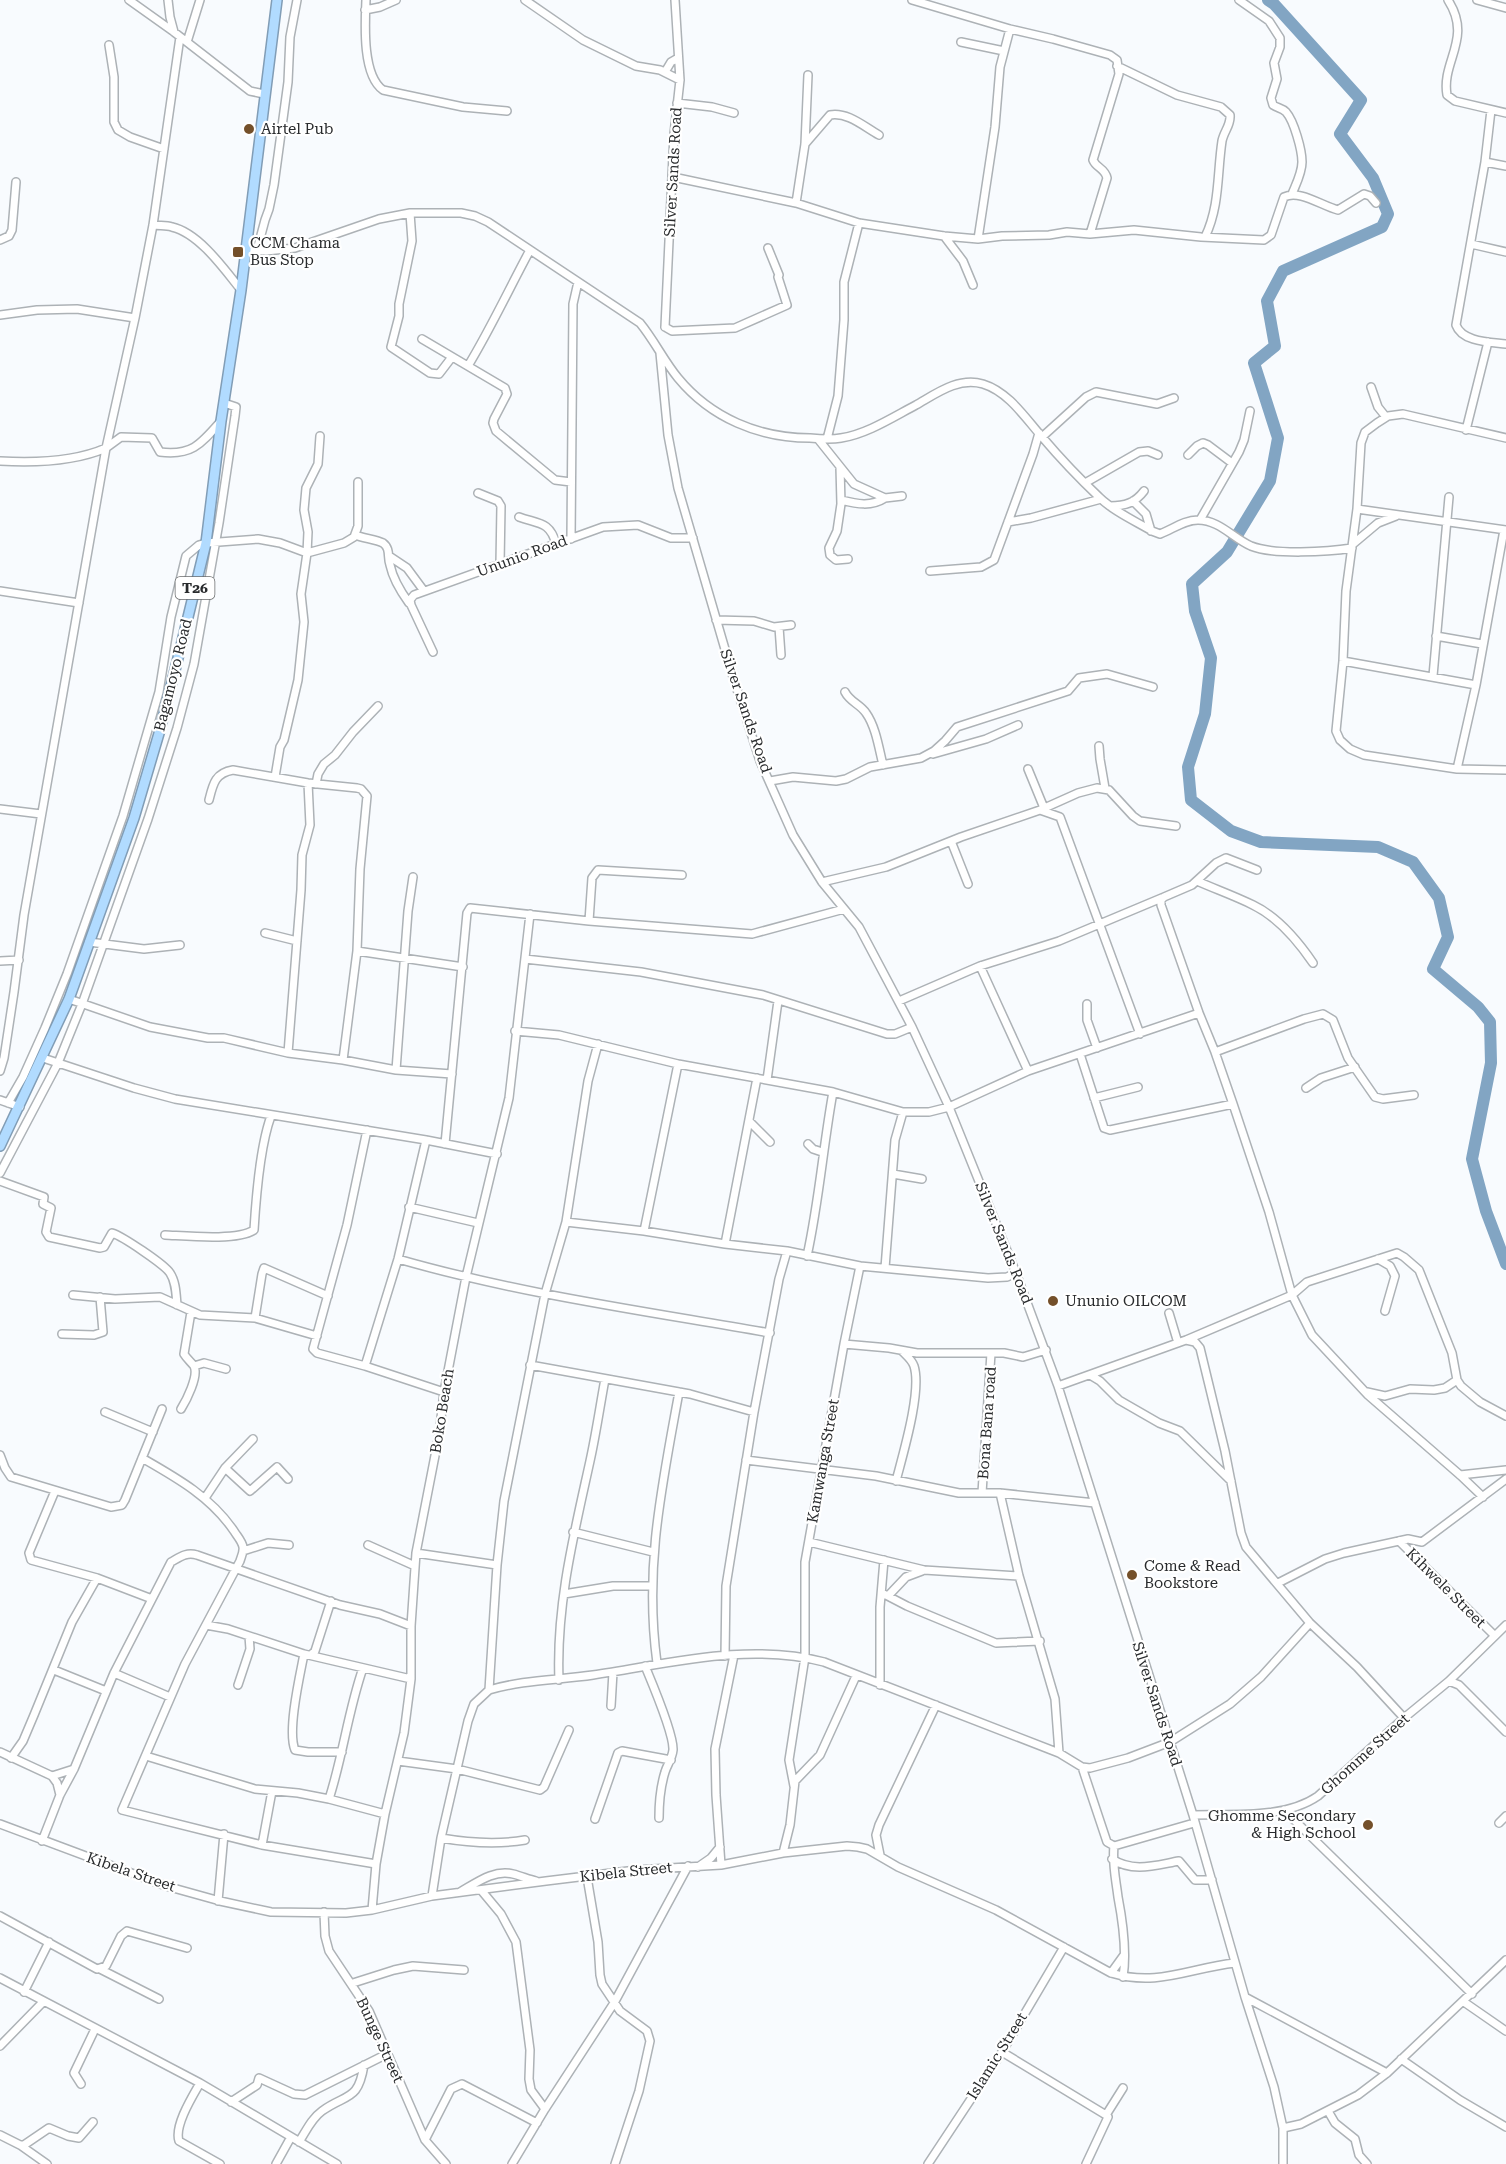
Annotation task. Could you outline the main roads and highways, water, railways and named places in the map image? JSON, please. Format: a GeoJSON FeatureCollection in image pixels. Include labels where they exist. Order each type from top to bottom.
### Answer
{"type":"FeatureCollection","features":[{"type":"Feature","properties":{"kind":"highway","name":"Bagamoyo Road"},"geometry":{"type":"LineString","coordinates":[[0,1146],[69,999],[134,818],[211,543],[221,421],[241,290],[244,249],[277,0]]}},
{"type":"Feature","properties":{"kind":"waterway"},"geometry":{"type":"LineString","coordinates":[[1268,0],[1361,100],[1340,134],[1373,178],[1388,214],[1382,227],[1283,271],[1267,301],[1275,346],[1254,363],[1278,438],[1270,481],[1227,552],[1192,584],[1195,611],[1211,658],[1205,714],[1188,767],[1191,800],[1231,831],[1261,842],[1378,847],[1413,862],[1439,898],[1448,937],[1433,969],[1478,1007],[1490,1022],[1491,1063],[1472,1159],[1486,1211],[1506,1264]]}},
{"type":"Feature","properties":{"kind":"place","name":"Airtel Pub"},"geometry":{"type":"Point","coordinates":[249,129]}},
{"type":"Feature","properties":{"kind":"place","name":"CCM Chama Bus Stop"},"geometry":{"type":"Point","coordinates":[238,252]}},
{"type":"Feature","properties":{"kind":"place","name":"Ununio OILCOM"},"geometry":{"type":"Point","coordinates":[1053,1301]}},
{"type":"Feature","properties":{"kind":"place","name":"Come & Read Bookstore"},"geometry":{"type":"Point","coordinates":[1132,1575]}},
{"type":"Feature","properties":{"kind":"place","name":"Ghomme Secondary & High School"},"geometry":{"type":"Point","coordinates":[1368,1825]}}]}
